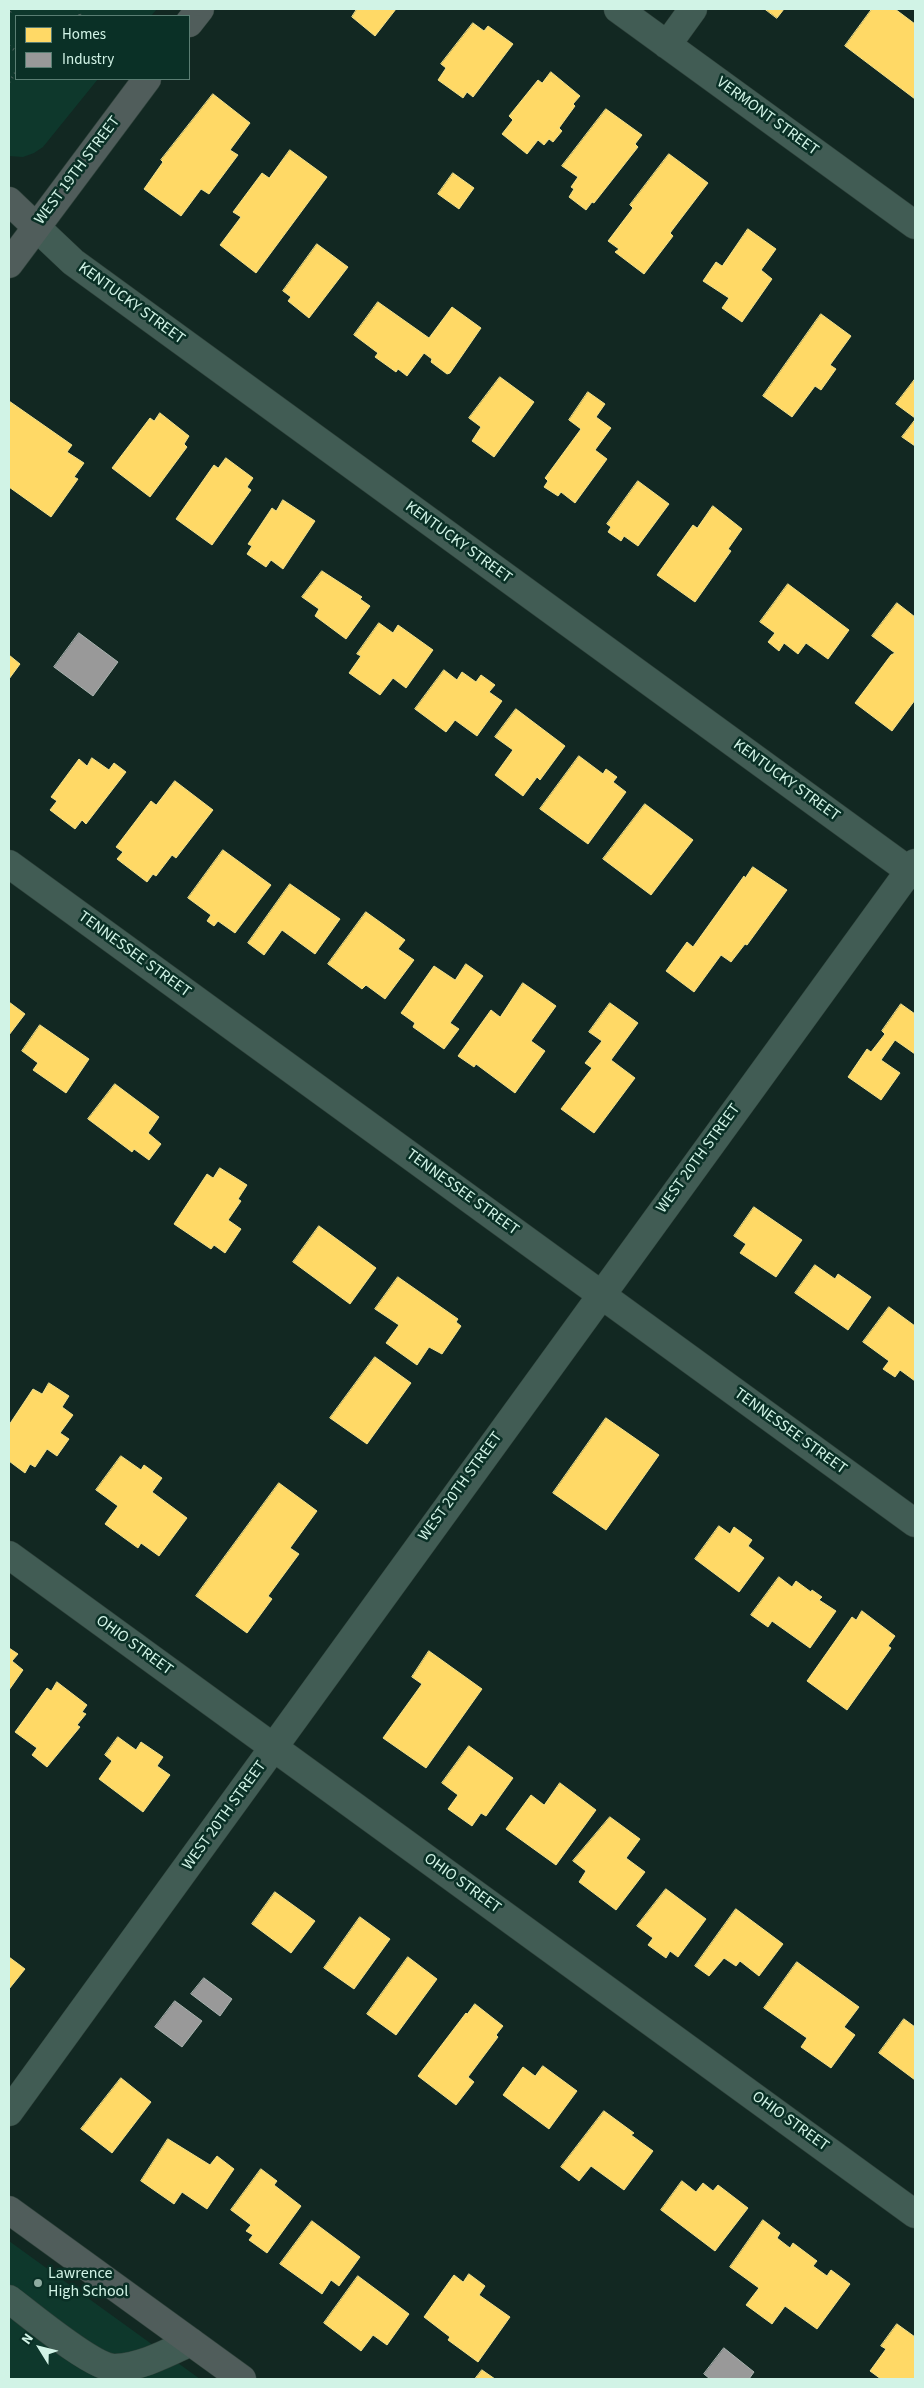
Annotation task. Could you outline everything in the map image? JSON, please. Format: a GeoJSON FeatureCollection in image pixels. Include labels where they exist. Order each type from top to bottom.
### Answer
{"type":"FeatureCollection","features":[{"type":"Feature","properties":{"kind":"main road"},"geometry":{"type":"LineString","coordinates":[[190,22],[200,9]]}},
{"type":"Feature","properties":{"kind":"main road","name":"WEST 19TH STREET"},"geometry":{"type":"LineString","coordinates":[[9,264],[146,80]]}},
{"type":"Feature","properties":{"kind":"main road","name":"KENTUCKY STREET"},"geometry":{"type":"LineString","coordinates":[[9,201],[36,227]]}},
{"type":"Feature","properties":{"kind":"main road"},"geometry":{"type":"LineString","coordinates":[[9,2210],[242,2379]]}},
{"type":"Feature","properties":{"kind":"street","name":"VERMONT STREET"},"geometry":{"type":"LineString","coordinates":[[618,9],[915,225]]}},
{"type":"Feature","properties":{"kind":"street"},"geometry":{"type":"LineString","coordinates":[[667,45],[693,9]]}},
{"type":"Feature","properties":{"kind":"street","name":"KENTUCKY STREET"},"geometry":{"type":"LineString","coordinates":[[36,227],[73,262],[913,870]]}},
{"type":"Feature","properties":{"kind":"street","name":"TENNESSEE STREET"},"geometry":{"type":"LineString","coordinates":[[9,864],[915,1523]]}},
{"type":"Feature","properties":{"kind":"street","name":"WEST 20TH STREET"},"geometry":{"type":"LineString","coordinates":[[9,2112],[601,1294],[913,870]]}},
{"type":"Feature","properties":{"kind":"street","name":"OHIO STREET"},"geometry":{"type":"LineString","coordinates":[[9,1555],[915,2214]]}},
{"type":"Feature","properties":{"kind":"street"},"geometry":{"type":"LineString","coordinates":[[9,2299],[94,2361],[112,2368],[136,2365],[191,2342]]}},
{"type":"Feature","properties":{"kind":"shaded area"},"geometry":{"type":"Polygon","coordinates":[[[9,9],[157,9],[152,15],[15,15],[15,80],[97,80],[43,147],[23,157],[9,156],[9,9]]]}},
{"type":"Feature","properties":{"kind":"shaded area","name":"Lawrence High School"},"geometry":{"type":"Polygon","coordinates":[[[9,2241],[200,2379],[9,2379],[9,2241]]]}},
{"type":"Feature","properties":{"kind":"building: Homes"},"geometry":{"type":"Polygon","coordinates":[[[357,9],[396,9],[375,36],[352,17],[357,9]]]}},
{"type":"Feature","properties":{"kind":"building: Homes"},"geometry":{"type":"Polygon","coordinates":[[[765,9],[784,9],[777,18],[765,9]]]}},
{"type":"Feature","properties":{"kind":"building: Homes"},"geometry":{"type":"Polygon","coordinates":[[[872,9],[895,9],[915,24],[915,99],[845,46],[872,9]]]}},
{"type":"Feature","properties":{"kind":"building: Homes"},"geometry":{"type":"Polygon","coordinates":[[[473,23],[484,31],[488,26],[513,44],[473,97],[467,92],[463,98],[438,80],[446,68],[441,64],[473,23]]]}},
{"type":"Feature","properties":{"kind":"building: Homes"},"geometry":{"type":"Polygon","coordinates":[[[551,72],[580,96],[559,128],[562,131],[553,142],[549,139],[544,145],[538,140],[527,154],[502,134],[513,120],[509,116],[538,80],[542,83],[551,72]]]}},
{"type":"Feature","properties":{"kind":"building: Homes"},"geometry":{"type":"Polygon","coordinates":[[[213,94],[250,123],[230,150],[238,155],[209,194],[201,189],[181,216],[144,189],[163,162],[161,160],[213,94]]]}},
{"type":"Feature","properties":{"kind":"building: Homes"},"geometry":{"type":"Polygon","coordinates":[[[606,109],[642,135],[635,144],[638,147],[594,203],[592,202],[586,210],[569,197],[574,189],[571,187],[578,177],[562,166],[606,109]]]}},
{"type":"Feature","properties":{"kind":"building: Homes"},"geometry":{"type":"Polygon","coordinates":[[[290,150],[327,177],[256,273],[220,245],[241,217],[233,212],[262,173],[269,178],[290,150]]]}},
{"type":"Feature","properties":{"kind":"building: Homes"},"geometry":{"type":"Polygon","coordinates":[[[669,154],[708,183],[670,233],[673,236],[644,274],[615,252],[619,249],[608,241],[633,208],[630,205],[669,154]]]}},
{"type":"Feature","properties":{"kind":"building: Homes"},"geometry":{"type":"Polygon","coordinates":[[[453,173],[474,188],[459,209],[438,194],[453,173]]]}},
{"type":"Feature","properties":{"kind":"building: Homes"},"geometry":{"type":"Polygon","coordinates":[[[748,229],[776,249],[761,270],[772,279],[742,322],[722,308],[729,298],[703,281],[716,262],[722,266],[748,229]]]}},
{"type":"Feature","properties":{"kind":"building: Homes"},"geometry":{"type":"Polygon","coordinates":[[[317,244],[348,267],[309,318],[288,301],[291,297],[283,291],[317,244]]]}},
{"type":"Feature","properties":{"kind":"building: Homes"},"geometry":{"type":"Polygon","coordinates":[[[378,302],[429,338],[452,307],[481,328],[450,373],[447,374],[431,362],[432,359],[424,353],[407,376],[398,369],[396,372],[375,357],[378,353],[354,335],[378,302]]]}},
{"type":"Feature","properties":{"kind":"building: Homes"},"geometry":{"type":"Polygon","coordinates":[[[821,314],[851,336],[830,365],[836,369],[821,390],[815,386],[792,417],[763,396],[821,314]]]}},
{"type":"Feature","properties":{"kind":"building: Homes"},"geometry":{"type":"Polygon","coordinates":[[[500,377],[534,402],[494,457],[472,441],[481,427],[469,418],[500,377]]]}},
{"type":"Feature","properties":{"kind":"building: Homes"},"geometry":{"type":"Polygon","coordinates":[[[915,379],[915,418],[896,404],[915,379]]]}},
{"type":"Feature","properties":{"kind":"building: Homes"},"geometry":{"type":"Polygon","coordinates":[[[588,392],[605,404],[596,417],[611,428],[595,450],[607,459],[575,503],[561,492],[558,496],[544,487],[548,481],[545,478],[581,429],[569,420],[588,392]]]}},
{"type":"Feature","properties":{"kind":"building: Homes"},"geometry":{"type":"Polygon","coordinates":[[[9,401],[72,445],[67,452],[84,463],[74,477],[78,479],[51,517],[9,487],[9,401]]]}},
{"type":"Feature","properties":{"kind":"building: Homes"},"geometry":{"type":"Polygon","coordinates":[[[160,413],[189,436],[184,444],[187,447],[150,497],[112,468],[150,418],[154,421],[160,413]]]}},
{"type":"Feature","properties":{"kind":"building: Homes"},"geometry":{"type":"Polygon","coordinates":[[[915,420],[915,446],[902,437],[915,420]]]}},
{"type":"Feature","properties":{"kind":"building: Homes"},"geometry":{"type":"Polygon","coordinates":[[[226,458],[253,478],[247,487],[251,490],[212,545],[176,519],[214,465],[218,468],[226,458]]]}},
{"type":"Feature","properties":{"kind":"building: Homes"},"geometry":{"type":"Polygon","coordinates":[[[638,481],[669,504],[638,546],[624,536],[621,541],[608,532],[611,527],[607,524],[638,481]]]}},
{"type":"Feature","properties":{"kind":"building: Homes"},"geometry":{"type":"Polygon","coordinates":[[[283,500],[315,521],[283,569],[271,560],[266,567],[247,554],[252,546],[248,544],[272,508],[276,511],[283,500]]]}},
{"type":"Feature","properties":{"kind":"building: Homes"},"geometry":{"type":"Polygon","coordinates":[[[713,506],[742,529],[728,549],[731,551],[695,602],[657,575],[693,525],[697,528],[713,506]]]}},
{"type":"Feature","properties":{"kind":"building: Homes"},"geometry":{"type":"Polygon","coordinates":[[[322,571],[362,597],[360,599],[370,606],[346,639],[315,616],[319,609],[302,597],[322,571]]]}},
{"type":"Feature","properties":{"kind":"building: Homes"},"geometry":{"type":"Polygon","coordinates":[[[788,584],[849,630],[828,659],[806,643],[798,654],[784,643],[779,651],[768,642],[775,633],[760,622],[788,584]]]}},
{"type":"Feature","properties":{"kind":"building: Homes"},"geometry":{"type":"Polygon","coordinates":[[[897,603],[915,617],[915,700],[892,731],[855,703],[891,655],[895,653],[872,636],[897,603]]]}},
{"type":"Feature","properties":{"kind":"building: Homes"},"geometry":{"type":"Polygon","coordinates":[[[379,623],[393,633],[398,625],[433,650],[406,688],[393,678],[380,695],[349,673],[361,656],[357,654],[379,623]]]}},
{"type":"Feature","properties":{"kind":"building: Homes"},"geometry":{"type":"Polygon","coordinates":[[[9,655],[20,664],[9,679],[9,655]]]}},
{"type":"Feature","properties":{"kind":"building: Homes"},"geometry":{"type":"Polygon","coordinates":[[[444,670],[457,680],[462,672],[476,682],[481,675],[495,685],[489,692],[502,701],[477,736],[455,720],[446,732],[415,709],[444,670]]]}},
{"type":"Feature","properties":{"kind":"building: Homes"},"geometry":{"type":"Polygon","coordinates":[[[516,709],[565,746],[540,780],[537,777],[523,796],[495,775],[513,750],[495,737],[516,709]]]}},
{"type":"Feature","properties":{"kind":"building: Homes"},"geometry":{"type":"Polygon","coordinates":[[[579,756],[603,774],[606,769],[617,777],[613,782],[626,792],[588,844],[540,809],[579,756]]]}},
{"type":"Feature","properties":{"kind":"building: Homes"},"geometry":{"type":"Polygon","coordinates":[[[92,758],[109,770],[114,763],[126,772],[86,824],[82,820],[75,829],[50,810],[57,801],[51,797],[79,759],[87,766],[92,758]]]}},
{"type":"Feature","properties":{"kind":"building: Homes"},"geometry":{"type":"Polygon","coordinates":[[[175,781],[213,810],[176,858],[172,855],[156,876],[153,874],[147,882],[117,859],[123,852],[116,847],[151,801],[156,805],[175,781]]]}},
{"type":"Feature","properties":{"kind":"building: Homes"},"geometry":{"type":"Polygon","coordinates":[[[645,804],[693,840],[651,895],[603,859],[645,804]]]}},
{"type":"Feature","properties":{"kind":"building: Homes"},"geometry":{"type":"Polygon","coordinates":[[[223,850],[271,885],[235,933],[218,921],[214,926],[207,921],[211,915],[188,898],[223,850]]]}},
{"type":"Feature","properties":{"kind":"building: Homes"},"geometry":{"type":"Polygon","coordinates":[[[753,867],[787,890],[747,945],[745,944],[731,962],[721,955],[694,992],[666,971],[687,942],[693,947],[744,876],[745,878],[753,867]]]}},
{"type":"Feature","properties":{"kind":"building: Homes"},"geometry":{"type":"Polygon","coordinates":[[[290,884],[340,919],[315,954],[282,930],[264,955],[248,943],[290,884]]]}},
{"type":"Feature","properties":{"kind":"building: Homes"},"geometry":{"type":"Polygon","coordinates":[[[366,912],[405,940],[398,949],[414,960],[385,999],[366,985],[362,989],[328,964],[366,912]]]}},
{"type":"Feature","properties":{"kind":"building: Homes"},"geometry":{"type":"Polygon","coordinates":[[[466,964],[483,976],[450,1023],[459,1029],[444,1049],[413,1027],[415,1023],[401,1013],[434,966],[455,980],[466,964]]]}},
{"type":"Feature","properties":{"kind":"building: Homes"},"geometry":{"type":"Polygon","coordinates":[[[523,983],[556,1006],[531,1041],[545,1051],[515,1093],[476,1064],[474,1067],[458,1056],[491,1010],[500,1017],[523,983]]]}},
{"type":"Feature","properties":{"kind":"building: Homes"},"geometry":{"type":"Polygon","coordinates":[[[9,1002],[25,1014],[9,1035],[9,1002]]]}},
{"type":"Feature","properties":{"kind":"building: Homes"},"geometry":{"type":"Polygon","coordinates":[[[610,1003],[638,1023],[611,1060],[635,1078],[594,1133],[561,1109],[592,1068],[585,1063],[602,1041],[589,1032],[610,1003]]]}},
{"type":"Feature","properties":{"kind":"building: Homes"},"geometry":{"type":"Polygon","coordinates":[[[901,1004],[915,1014],[915,1054],[895,1040],[881,1060],[900,1073],[881,1100],[848,1077],[867,1049],[871,1052],[885,1034],[882,1031],[901,1004]]]}},
{"type":"Feature","properties":{"kind":"building: Homes"},"geometry":{"type":"Polygon","coordinates":[[[40,1025],[89,1059],[66,1093],[33,1070],[38,1063],[22,1051],[40,1025]]]}},
{"type":"Feature","properties":{"kind":"building: Homes"},"geometry":{"type":"Polygon","coordinates":[[[115,1084],[159,1117],[148,1133],[161,1144],[149,1160],[134,1149],[132,1152],[88,1119],[115,1084]]]}},
{"type":"Feature","properties":{"kind":"building: Homes"},"geometry":{"type":"Polygon","coordinates":[[[220,1168],[247,1185],[238,1199],[241,1201],[228,1220],[241,1229],[225,1253],[214,1245],[211,1249],[174,1224],[207,1174],[213,1178],[220,1168]]]}},
{"type":"Feature","properties":{"kind":"building: Homes"},"geometry":{"type":"Polygon","coordinates":[[[754,1207],[802,1240],[776,1277],[740,1253],[746,1244],[734,1236],[754,1207]]]}},
{"type":"Feature","properties":{"kind":"building: Homes"},"geometry":{"type":"Polygon","coordinates":[[[319,1226],[376,1268],[350,1304],[293,1262],[319,1226]]]}},
{"type":"Feature","properties":{"kind":"building: Homes"},"geometry":{"type":"Polygon","coordinates":[[[815,1265],[835,1279],[838,1274],[871,1297],[848,1330],[795,1293],[815,1265]]]}},
{"type":"Feature","properties":{"kind":"building: Homes"},"geometry":{"type":"Polygon","coordinates":[[[398,1277],[458,1319],[456,1322],[461,1326],[442,1354],[429,1347],[417,1365],[386,1343],[399,1325],[375,1309],[398,1277]]]}},
{"type":"Feature","properties":{"kind":"building: Homes"},"geometry":{"type":"Polygon","coordinates":[[[889,1307],[915,1326],[915,1381],[900,1370],[895,1377],[883,1369],[889,1361],[863,1342],[889,1307]]]}},
{"type":"Feature","properties":{"kind":"building: Homes"},"geometry":{"type":"Polygon","coordinates":[[[375,1357],[411,1383],[367,1444],[330,1418],[375,1357]]]}},
{"type":"Feature","properties":{"kind":"building: Homes"},"geometry":{"type":"Polygon","coordinates":[[[49,1383],[69,1396],[62,1407],[73,1415],[60,1433],[69,1439],[57,1456],[47,1449],[35,1467],[30,1464],[25,1473],[9,1461],[9,1425],[33,1389],[42,1394],[49,1383]]]}},
{"type":"Feature","properties":{"kind":"building: Homes"},"geometry":{"type":"Polygon","coordinates":[[[606,1418],[659,1455],[606,1530],[553,1493],[606,1418]]]}},
{"type":"Feature","properties":{"kind":"building: Homes"},"geometry":{"type":"Polygon","coordinates":[[[121,1456],[141,1470],[144,1465],[162,1478],[152,1492],[187,1518],[159,1556],[141,1543],[138,1548],[105,1524],[118,1506],[96,1490],[121,1456]]]}},
{"type":"Feature","properties":{"kind":"building: Homes"},"geometry":{"type":"Polygon","coordinates":[[[279,1483],[317,1511],[290,1548],[299,1554],[268,1596],[272,1599],[247,1633],[196,1596],[279,1483]]]}},
{"type":"Feature","properties":{"kind":"building: Homes"},"geometry":{"type":"Polygon","coordinates":[[[719,1526],[730,1534],[734,1527],[752,1540],[748,1546],[764,1558],[739,1592],[695,1559],[719,1526]]]}},
{"type":"Feature","properties":{"kind":"building: Homes"},"geometry":{"type":"Polygon","coordinates":[[[779,1577],[792,1587],[796,1581],[811,1592],[812,1590],[822,1597],[819,1600],[836,1611],[810,1648],[772,1621],[768,1627],[751,1615],[779,1577]]]}},
{"type":"Feature","properties":{"kind":"building: Homes"},"geometry":{"type":"Polygon","coordinates":[[[862,1611],[895,1636],[888,1646],[891,1648],[847,1710],[807,1681],[852,1617],[856,1620],[862,1611]]]}},
{"type":"Feature","properties":{"kind":"building: Homes"},"geometry":{"type":"Polygon","coordinates":[[[9,1648],[18,1654],[12,1661],[23,1670],[9,1690],[9,1648]]]}},
{"type":"Feature","properties":{"kind":"building: Homes"},"geometry":{"type":"Polygon","coordinates":[[[429,1651],[482,1689],[426,1768],[383,1738],[422,1684],[412,1677],[429,1651]]]}},
{"type":"Feature","properties":{"kind":"building: Homes"},"geometry":{"type":"Polygon","coordinates":[[[57,1682],[87,1705],[82,1712],[86,1714],[77,1725],[80,1727],[47,1767],[32,1755],[37,1748],[15,1732],[47,1688],[51,1691],[57,1682]]]}},
{"type":"Feature","properties":{"kind":"building: Homes"},"geometry":{"type":"Polygon","coordinates":[[[118,1737],[136,1750],[141,1742],[163,1757],[157,1766],[170,1775],[143,1812],[99,1779],[112,1761],[105,1755],[118,1737]]]}},
{"type":"Feature","properties":{"kind":"building: Homes"},"geometry":{"type":"Polygon","coordinates":[[[469,1746],[513,1778],[486,1816],[481,1813],[472,1826],[448,1809],[458,1795],[442,1783],[469,1746]]]}},
{"type":"Feature","properties":{"kind":"building: Homes"},"geometry":{"type":"Polygon","coordinates":[[[560,1783],[596,1810],[556,1865],[506,1829],[531,1795],[544,1805],[560,1783]]]}},
{"type":"Feature","properties":{"kind":"building: Homes"},"geometry":{"type":"Polygon","coordinates":[[[610,1817],[640,1839],[626,1858],[645,1872],[616,1910],[579,1882],[586,1871],[573,1861],[610,1817]]]}},
{"type":"Feature","properties":{"kind":"building: Homes"},"geometry":{"type":"Polygon","coordinates":[[[666,1889],[706,1919],[678,1957],[670,1951],[666,1958],[648,1945],[653,1938],[637,1926],[666,1889]]]}},
{"type":"Feature","properties":{"kind":"building: Homes"},"geometry":{"type":"Polygon","coordinates":[[[275,1892],[315,1921],[291,1953],[252,1924],[275,1892]]]}},
{"type":"Feature","properties":{"kind":"building: Homes"},"geometry":{"type":"Polygon","coordinates":[[[736,1909],[783,1944],[759,1976],[740,1961],[736,1966],[724,1958],[709,1976],[695,1966],[736,1909]]]}},
{"type":"Feature","properties":{"kind":"building: Homes"},"geometry":{"type":"Polygon","coordinates":[[[360,1917],[390,1939],[354,1989],[324,1968],[360,1917]]]}},
{"type":"Feature","properties":{"kind":"building: Homes"},"geometry":{"type":"Polygon","coordinates":[[[9,1957],[25,1969],[9,1989],[9,1957]]]}},
{"type":"Feature","properties":{"kind":"building: Homes"},"geometry":{"type":"Polygon","coordinates":[[[408,1957],[437,1979],[396,2035],[367,2014],[408,1957]]]}},
{"type":"Feature","properties":{"kind":"building: Homes"},"geometry":{"type":"Polygon","coordinates":[[[797,1962],[859,2007],[844,2027],[855,2035],[831,2068],[801,2047],[807,2038],[764,2008],[797,1962]]]}},
{"type":"Feature","properties":{"kind":"building: Homes"},"geometry":{"type":"Polygon","coordinates":[[[475,2004],[503,2026],[496,2035],[498,2037],[468,2077],[474,2082],[456,2105],[418,2076],[475,2004]]]}},
{"type":"Feature","properties":{"kind":"building: Homes"},"geometry":{"type":"Polygon","coordinates":[[[904,2019],[915,2027],[915,2080],[879,2053],[904,2019]]]}},
{"type":"Feature","properties":{"kind":"building: Homes"},"geometry":{"type":"Polygon","coordinates":[[[543,2066],[577,2091],[549,2129],[503,2095],[523,2067],[535,2076],[543,2066]]]}},
{"type":"Feature","properties":{"kind":"building: Homes"},"geometry":{"type":"Polygon","coordinates":[[[121,2078],[151,2102],[112,2153],[81,2129],[121,2078]]]}},
{"type":"Feature","properties":{"kind":"building: Homes"},"geometry":{"type":"Polygon","coordinates":[[[604,2111],[634,2133],[631,2135],[653,2151],[624,2190],[591,2166],[579,2181],[561,2167],[604,2111]]]}},
{"type":"Feature","properties":{"kind":"building: Homes"},"geometry":{"type":"Polygon","coordinates":[[[168,2139],[210,2165],[217,2156],[234,2169],[207,2209],[182,2192],[174,2204],[141,2181],[168,2139]]]}},
{"type":"Feature","properties":{"kind":"building: Homes"},"geometry":{"type":"Polygon","coordinates":[[[261,2169],[277,2181],[274,2185],[301,2206],[267,2253],[249,2240],[253,2235],[246,2231],[251,2225],[231,2210],[261,2169]]]}},
{"type":"Feature","properties":{"kind":"building: Homes"},"geometry":{"type":"Polygon","coordinates":[[[682,2181],[696,2192],[703,2183],[713,2191],[718,2185],[748,2208],[715,2251],[661,2210],[682,2181]]]}},
{"type":"Feature","properties":{"kind":"building: Homes"},"geometry":{"type":"Polygon","coordinates":[[[763,2220],[780,2233],[777,2238],[790,2248],[793,2243],[817,2261],[813,2266],[827,2276],[831,2270],[850,2284],[817,2329],[785,2306],[772,2324],[746,2305],[759,2288],[730,2267],[763,2220]]]}},
{"type":"Feature","properties":{"kind":"building: Homes"},"geometry":{"type":"Polygon","coordinates":[[[312,2221],[360,2257],[339,2286],[331,2280],[322,2294],[280,2264],[312,2221]]]}},
{"type":"Feature","properties":{"kind":"building: Homes"},"geometry":{"type":"Polygon","coordinates":[[[469,2274],[485,2286],[479,2295],[510,2317],[478,2362],[448,2340],[450,2337],[424,2317],[454,2275],[463,2282],[469,2274]]]}},
{"type":"Feature","properties":{"kind":"building: Homes"},"geometry":{"type":"Polygon","coordinates":[[[358,2276],[409,2314],[387,2345],[373,2335],[361,2351],[324,2323],[358,2276]]]}},
{"type":"Feature","properties":{"kind":"building: Homes"},"geometry":{"type":"Polygon","coordinates":[[[897,2324],[915,2337],[915,2379],[881,2379],[870,2371],[886,2349],[881,2346],[897,2324]]]}},
{"type":"Feature","properties":{"kind":"building: Homes"},"geometry":{"type":"Polygon","coordinates":[[[482,2370],[495,2379],[475,2379],[482,2370]]]}},
{"type":"Feature","properties":{"kind":"building: Industry"},"geometry":{"type":"Polygon","coordinates":[[[79,633],[118,662],[93,696],[54,667],[79,633]]]}},
{"type":"Feature","properties":{"kind":"building: Industry"},"geometry":{"type":"Polygon","coordinates":[[[204,1978],[232,1999],[220,2016],[191,1994],[204,1978]]]}},
{"type":"Feature","properties":{"kind":"building: Industry"},"geometry":{"type":"Polygon","coordinates":[[[175,2001],[202,2021],[182,2047],[155,2027],[175,2001]]]}},
{"type":"Feature","properties":{"kind":"building: Industry"},"geometry":{"type":"Polygon","coordinates":[[[724,2348],[754,2372],[749,2379],[710,2379],[704,2374],[724,2348]]]}},
{"type":"Feature","properties":{"kind":"place","name":"Lawrence High School"},"geometry":{"type":"Point","coordinates":[38,2283]}}]}
